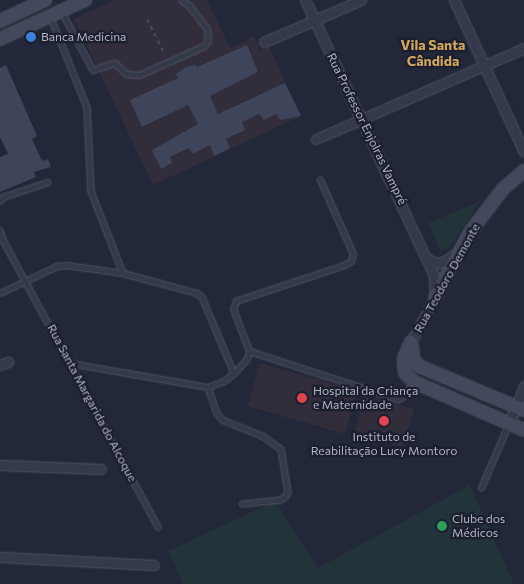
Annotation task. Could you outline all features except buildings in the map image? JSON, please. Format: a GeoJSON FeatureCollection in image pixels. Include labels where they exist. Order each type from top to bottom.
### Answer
{"type":"FeatureCollection","features":[{"type":"Feature","properties":{"kind":"street"},"geometry":{"type":"LineString","coordinates":[[0,21],[45,0]]}},
{"type":"Feature","properties":{"kind":"street"},"geometry":{"type":"LineString","coordinates":[[0,39],[85,0]]}},
{"type":"Feature","properties":{"kind":"street","name":"Rua Professor Enjolras Vampré"},"geometry":{"type":"LineString","coordinates":[[305,0],[428,259],[434,275],[434,297]]}},
{"type":"Feature","properties":{"kind":"street"},"geometry":{"type":"LineString","coordinates":[[264,42],[361,0]]}},
{"type":"Feature","properties":{"kind":"street"},"geometry":{"type":"LineString","coordinates":[[454,0],[524,152]]}},
{"type":"Feature","properties":{"kind":"street"},"geometry":{"type":"LineString","coordinates":[[316,139],[524,48]]}},
{"type":"Feature","properties":{"kind":"street","name":"Rua Teodoro Demonte"},"geometry":{"type":"LineString","coordinates":[[411,342],[470,232],[503,189],[524,171]]}},
{"type":"Feature","properties":{"kind":"street"},"geometry":{"type":"LineString","coordinates":[[428,259],[435,263],[443,262],[459,252]]}},
{"type":"Feature","properties":{"kind":"street"},"geometry":{"type":"LineString","coordinates":[[411,342],[404,358],[404,366],[405,373],[414,382],[524,430]]}},
{"type":"Feature","properties":{"kind":"street"},"geometry":{"type":"LineString","coordinates":[[411,342],[414,361],[421,367],[520,408]]}},
{"type":"Feature","properties":{"kind":"street"},"geometry":{"type":"LineString","coordinates":[[509,424],[520,408],[524,386]]}},
{"type":"Feature","properties":{"kind":"street"},"geometry":{"type":"LineString","coordinates":[[0,465],[101,468]]}},
{"type":"Feature","properties":{"kind":"street"},"geometry":{"type":"LineString","coordinates":[[0,557],[154,565]]}},
{"type":"Feature","properties":{"kind":"lane"},"geometry":{"type":"LineString","coordinates":[[56,14],[90,68],[96,70],[115,63],[127,74],[139,75],[204,46],[208,41],[207,29],[190,6],[181,0]]}},
{"type":"Feature","properties":{"kind":"lane"},"geometry":{"type":"LineString","coordinates":[[190,0],[190,6]]}},
{"type":"Feature","properties":{"kind":"lane"},"geometry":{"type":"LineString","coordinates":[[56,14],[87,107],[91,191],[123,273]]}},
{"type":"Feature","properties":{"kind":"lane"},"geometry":{"type":"LineString","coordinates":[[70,363],[208,387],[224,381],[247,358],[249,351],[233,309],[236,301],[351,261],[353,254],[320,180]]}},
{"type":"Feature","properties":{"kind":"lane"},"geometry":{"type":"LineString","coordinates":[[0,201],[3,197],[48,182]]}},
{"type":"Feature","properties":{"kind":"lane","name":"Rua Santa Margarida do Alcoque"},"geometry":{"type":"LineString","coordinates":[[0,230],[3,240],[158,527]]}},
{"type":"Feature","properties":{"kind":"lane"},"geometry":{"type":"LineString","coordinates":[[0,293],[57,266],[123,273],[197,293],[202,297],[234,373]]}},
{"type":"Feature","properties":{"kind":"lane"},"geometry":{"type":"LineString","coordinates":[[249,351],[398,399],[404,396],[414,382]]}},
{"type":"Feature","properties":{"kind":"lane"},"geometry":{"type":"LineString","coordinates":[[208,387],[218,413],[223,420],[263,436],[281,449],[288,492],[285,498],[242,504]]}},
{"type":"Feature","properties":{"kind":"lane"},"geometry":{"type":"LineString","coordinates":[[481,488],[509,424]]}},
{"type":"Feature","properties":{"kind":"path"},"geometry":{"type":"LineString","coordinates":[[147,19],[169,62]]}},
{"type":"Feature","properties":{"kind":"shaded area"},"geometry":{"type":"Polygon","coordinates":[[[115,0],[207,0],[230,48],[254,36],[260,50],[269,47],[301,116],[153,185],[74,19],[115,0]]]}},
{"type":"Feature","properties":{"kind":"shaded area"},"geometry":{"type":"Polygon","coordinates":[[[481,201],[448,249],[440,250],[428,223],[481,201]]]}},
{"type":"Feature","properties":{"kind":"shaded area","name":"Hospital da Criança e Maternidade"},"geometry":{"type":"Polygon","coordinates":[[[260,363],[357,391],[345,434],[248,406],[260,363]]]}},
{"type":"Feature","properties":{"kind":"shaded area","name":"Instituto de Reabilitação Lucy Montoro"},"geometry":{"type":"Polygon","coordinates":[[[365,395],[414,409],[403,448],[354,433],[365,395]]]}},
{"type":"Feature","properties":{"kind":"shaded area","name":"Clube dos Médicos"},"geometry":{"type":"Polygon","coordinates":[[[470,485],[514,584],[183,584],[168,551],[275,501],[318,568],[470,485]]]}},
{"type":"Feature","properties":{"kind":"place","name":"Banca Medicina"},"geometry":{"type":"Point","coordinates":[31,37]}},
{"type":"Feature","properties":{"kind":"place","name":"Hospital da Criança e Maternidade"},"geometry":{"type":"Point","coordinates":[302,398]}},
{"type":"Feature","properties":{"kind":"place","name":"Instituto de Reabilitação Lucy Montoro"},"geometry":{"type":"Point","coordinates":[384,421]}},
{"type":"Feature","properties":{"kind":"place","name":"Clube dos Médicos"},"geometry":{"type":"Point","coordinates":[442,526]}},
{"type":"Feature","properties":{"kind":"district","name":"Vila Santa Cândida"},"geometry":{"type":"Point","coordinates":[433,54]}}]}
